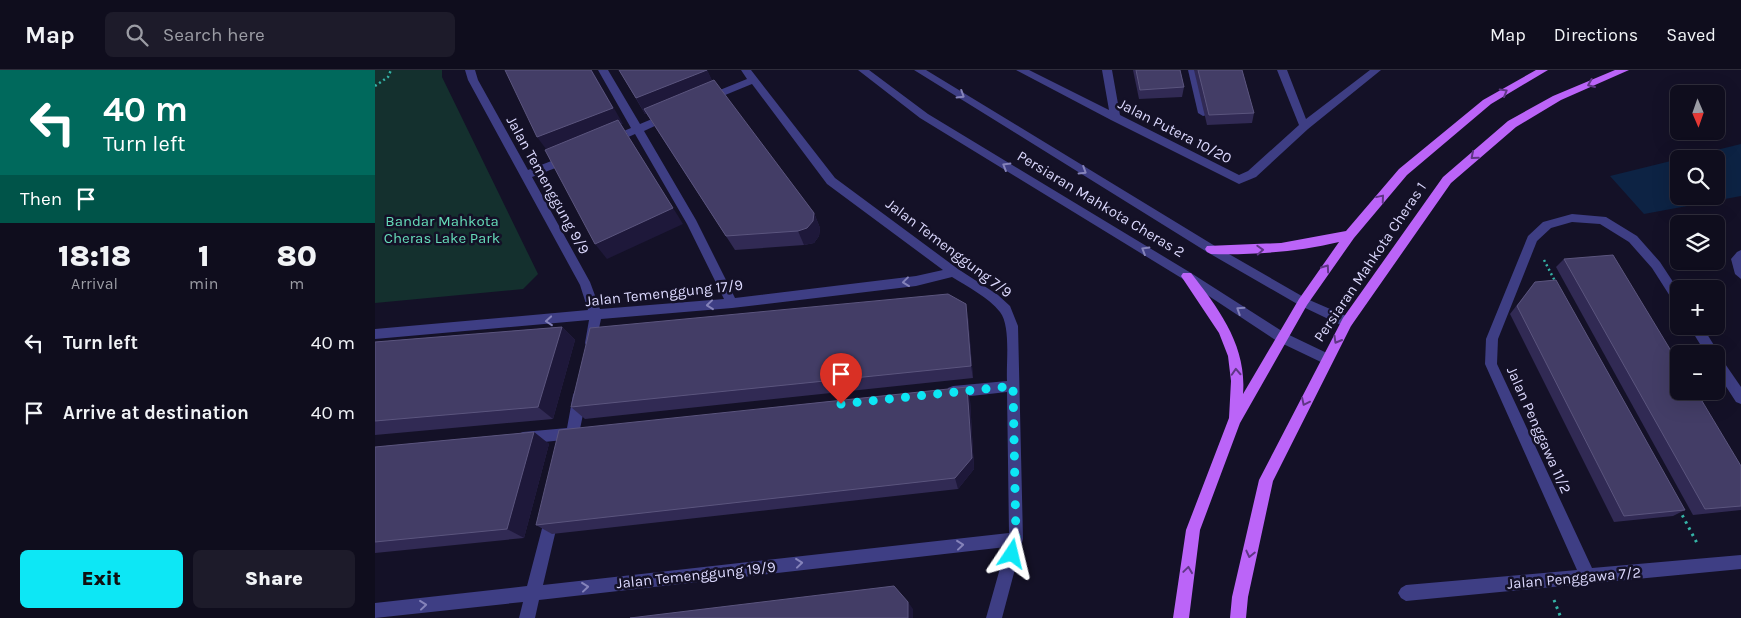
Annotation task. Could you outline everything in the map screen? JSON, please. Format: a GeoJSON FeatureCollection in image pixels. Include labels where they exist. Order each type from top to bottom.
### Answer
{"type":"FeatureCollection","features":[{"type":"Feature","properties":{"kind":"main road","name":"Persiaran Mahkota Cheras 1"},"geometry":{"type":"LineString","coordinates":[[1238,618],[1240,597],[1266,480],[1347,322],[1447,180],[1512,124],[1557,98],[1624,70]]}},
{"type":"Feature","properties":{"kind":"main road","name":"Persiaran Mahkota Cheras 1"},"geometry":{"type":"LineString","coordinates":[[1181,618],[1193,530],[1234,421],[1303,302],[1350,235],[1403,172],[1487,102],[1537,72]]}},
{"type":"Feature","properties":{"kind":"main road"},"geometry":{"type":"LineString","coordinates":[[1211,249],[1283,248],[1316,244],[1350,235]]}},
{"type":"Feature","properties":{"kind":"main road"},"geometry":{"type":"LineString","coordinates":[[1187,276],[1217,316],[1229,342],[1237,370],[1234,421]]}},
{"type":"Feature","properties":{"kind":"street","name":"Jalan Temenggung 9/9"},"geometry":{"type":"LineString","coordinates":[[470,70],[473,80],[586,285],[596,316]]}},
{"type":"Feature","properties":{"kind":"street"},"geometry":{"type":"LineString","coordinates":[[603,70],[692,223],[732,303]]}},
{"type":"Feature","properties":{"kind":"street","name":"Persiaran Mahkota Cheras 2"},"geometry":{"type":"LineString","coordinates":[[863,70],[925,116],[1187,276],[1281,337],[1327,359]]}},
{"type":"Feature","properties":{"kind":"street","name":"Persiaran Mahkota Cheras 2"},"geometry":{"type":"LineString","coordinates":[[919,70],[1211,249],[1303,302],[1347,322]]}},
{"type":"Feature","properties":{"kind":"street","name":"Jalan Putera 10/20"},"geometry":{"type":"LineString","coordinates":[[1021,70],[1239,180],[1253,174],[1361,75],[1376,70]]}},
{"type":"Feature","properties":{"kind":"street"},"geometry":{"type":"LineString","coordinates":[[1107,70],[1115,118]]}},
{"type":"Feature","properties":{"kind":"street"},"geometry":{"type":"LineString","coordinates":[[1193,70],[1203,113]]}},
{"type":"Feature","properties":{"kind":"street"},"geometry":{"type":"LineString","coordinates":[[1282,70],[1304,126]]}},
{"type":"Feature","properties":{"kind":"street"},"geometry":{"type":"LineString","coordinates":[[700,102],[749,75]]}},
{"type":"Feature","properties":{"kind":"street","name":"Jalan Temenggung 7/9"},"geometry":{"type":"LineString","coordinates":[[749,75],[831,181],[954,272],[994,298],[1006,310],[1011,326],[1016,539],[994,618]]}},
{"type":"Feature","properties":{"kind":"street"},"geometry":{"type":"LineString","coordinates":[[603,144],[682,110]]}},
{"type":"Feature","properties":{"kind":"street"},"geometry":{"type":"LineString","coordinates":[[525,176],[577,154]]}},
{"type":"Feature","properties":{"kind":"street"},"geometry":{"type":"LineString","coordinates":[[1532,238],[1547,225],[1555,222],[1572,218],[1602,220],[1633,238],[1656,265],[1670,287]]}},
{"type":"Feature","properties":{"kind":"street","name":"Jalan Penggawa 11/2"},"geometry":{"type":"LineString","coordinates":[[1532,238],[1492,339],[1491,364],[1588,577]]}},
{"type":"Feature","properties":{"kind":"street"},"geometry":{"type":"LineString","coordinates":[[1739,257],[1741,274]]}},
{"type":"Feature","properties":{"kind":"street","name":"Jalan Temenggung 17/9"},"geometry":{"type":"LineString","coordinates":[[375,334],[732,303],[915,281],[954,272]]}},
{"type":"Feature","properties":{"kind":"street"},"geometry":{"type":"LineString","coordinates":[[588,355],[596,316]]}},
{"type":"Feature","properties":{"kind":"street"},"geometry":{"type":"LineString","coordinates":[[1725,374],[1741,398]]}},
{"type":"Feature","properties":{"kind":"street"},"geometry":{"type":"LineString","coordinates":[[568,452],[582,385]]}},
{"type":"Feature","properties":{"kind":"street"},"geometry":{"type":"LineString","coordinates":[[944,393],[1013,386]]}},
{"type":"Feature","properties":{"kind":"street"},"geometry":{"type":"LineString","coordinates":[[513,439],[592,432]]}},
{"type":"Feature","properties":{"kind":"street"},"geometry":{"type":"LineString","coordinates":[[527,618],[556,499]]}},
{"type":"Feature","properties":{"kind":"street","name":"Jalan Temenggung 19/9"},"geometry":{"type":"LineString","coordinates":[[375,611],[1016,539]]}},
{"type":"Feature","properties":{"kind":"street","name":"Jalan Penggawa 7/2"},"geometry":{"type":"LineString","coordinates":[[1406,594],[1741,562]]}},
{"type":"Feature","properties":{"kind":"path"},"geometry":{"type":"LineString","coordinates":[[375,86],[388,77],[391,70]]}},
{"type":"Feature","properties":{"kind":"path"},"geometry":{"type":"LineString","coordinates":[[1532,238],[1560,290]]}},
{"type":"Feature","properties":{"kind":"path"},"geometry":{"type":"LineString","coordinates":[[1677,505],[1709,565]]}},
{"type":"Feature","properties":{"kind":"green space","name":"Bandar Mahkota Cheras Lake Park"},"geometry":{"type":"Polygon","coordinates":[[[375,70],[442,70],[442,77],[538,274],[523,289],[375,303],[375,70]]]}},
{"type":"Feature","properties":{"kind":"water"},"geometry":{"type":"Polygon","coordinates":[[[1741,144],[1741,196],[1725,199],[1725,150],[1717,150],[1741,144]]]}},
{"type":"Feature","properties":{"kind":"water"},"geometry":{"type":"Polygon","coordinates":[[[1670,161],[1670,205],[1692,205],[1644,214],[1610,176],[1670,161]]]}},
{"type":"Feature","properties":{"kind":"building"},"geometry":{"type":"Polygon","coordinates":[[[505,70],[591,70],[613,108],[537,137],[505,70]]]}},
{"type":"Feature","properties":{"kind":"building"},"geometry":{"type":"Polygon","coordinates":[[[619,70],[707,70],[636,98],[619,70]]]}},
{"type":"Feature","properties":{"kind":"building"},"geometry":{"type":"Polygon","coordinates":[[[1136,70],[1180,70],[1184,87],[1140,90],[1136,70]]]}},
{"type":"Feature","properties":{"kind":"building"},"geometry":{"type":"Polygon","coordinates":[[[1198,70],[1242,70],[1254,113],[1209,115],[1198,70]]]}},
{"type":"Feature","properties":{"kind":"building"},"geometry":{"type":"Polygon","coordinates":[[[714,80],[814,213],[813,221],[807,228],[798,231],[726,236],[644,109],[714,80]]]}},
{"type":"Feature","properties":{"kind":"building"},"geometry":{"type":"Polygon","coordinates":[[[618,120],[673,208],[595,244],[545,150],[618,120]]]}},
{"type":"Feature","properties":{"kind":"building"},"geometry":{"type":"Polygon","coordinates":[[[1613,255],[1670,349],[1670,400],[1701,400],[1741,466],[1741,506],[1705,509],[1564,259],[1613,255]]]}},
{"type":"Feature","properties":{"kind":"building"},"geometry":{"type":"Polygon","coordinates":[[[1556,280],[1685,510],[1624,516],[1517,306],[1535,282],[1556,280]]]}},
{"type":"Feature","properties":{"kind":"building"},"geometry":{"type":"Polygon","coordinates":[[[948,294],[966,304],[971,366],[571,407],[590,328],[948,294]]]}},
{"type":"Feature","properties":{"kind":"building"},"geometry":{"type":"Polygon","coordinates":[[[562,327],[538,407],[375,421],[375,342],[562,327]]]}},
{"type":"Feature","properties":{"kind":"building"},"geometry":{"type":"Polygon","coordinates":[[[967,387],[972,458],[955,478],[536,525],[559,430],[967,387]]]}},
{"type":"Feature","properties":{"kind":"building"},"geometry":{"type":"Polygon","coordinates":[[[534,432],[507,529],[375,542],[375,447],[534,432]]]}},
{"type":"Feature","properties":{"kind":"building"},"geometry":{"type":"Polygon","coordinates":[[[894,586],[908,602],[908,618],[630,618],[894,586]]]}},
{"type":"Feature","properties":{"kind":"route"},"geometry":{"type":"LineString","coordinates":[[841,404],[1013,386],[1016,539],[1012,554]]}}]}
